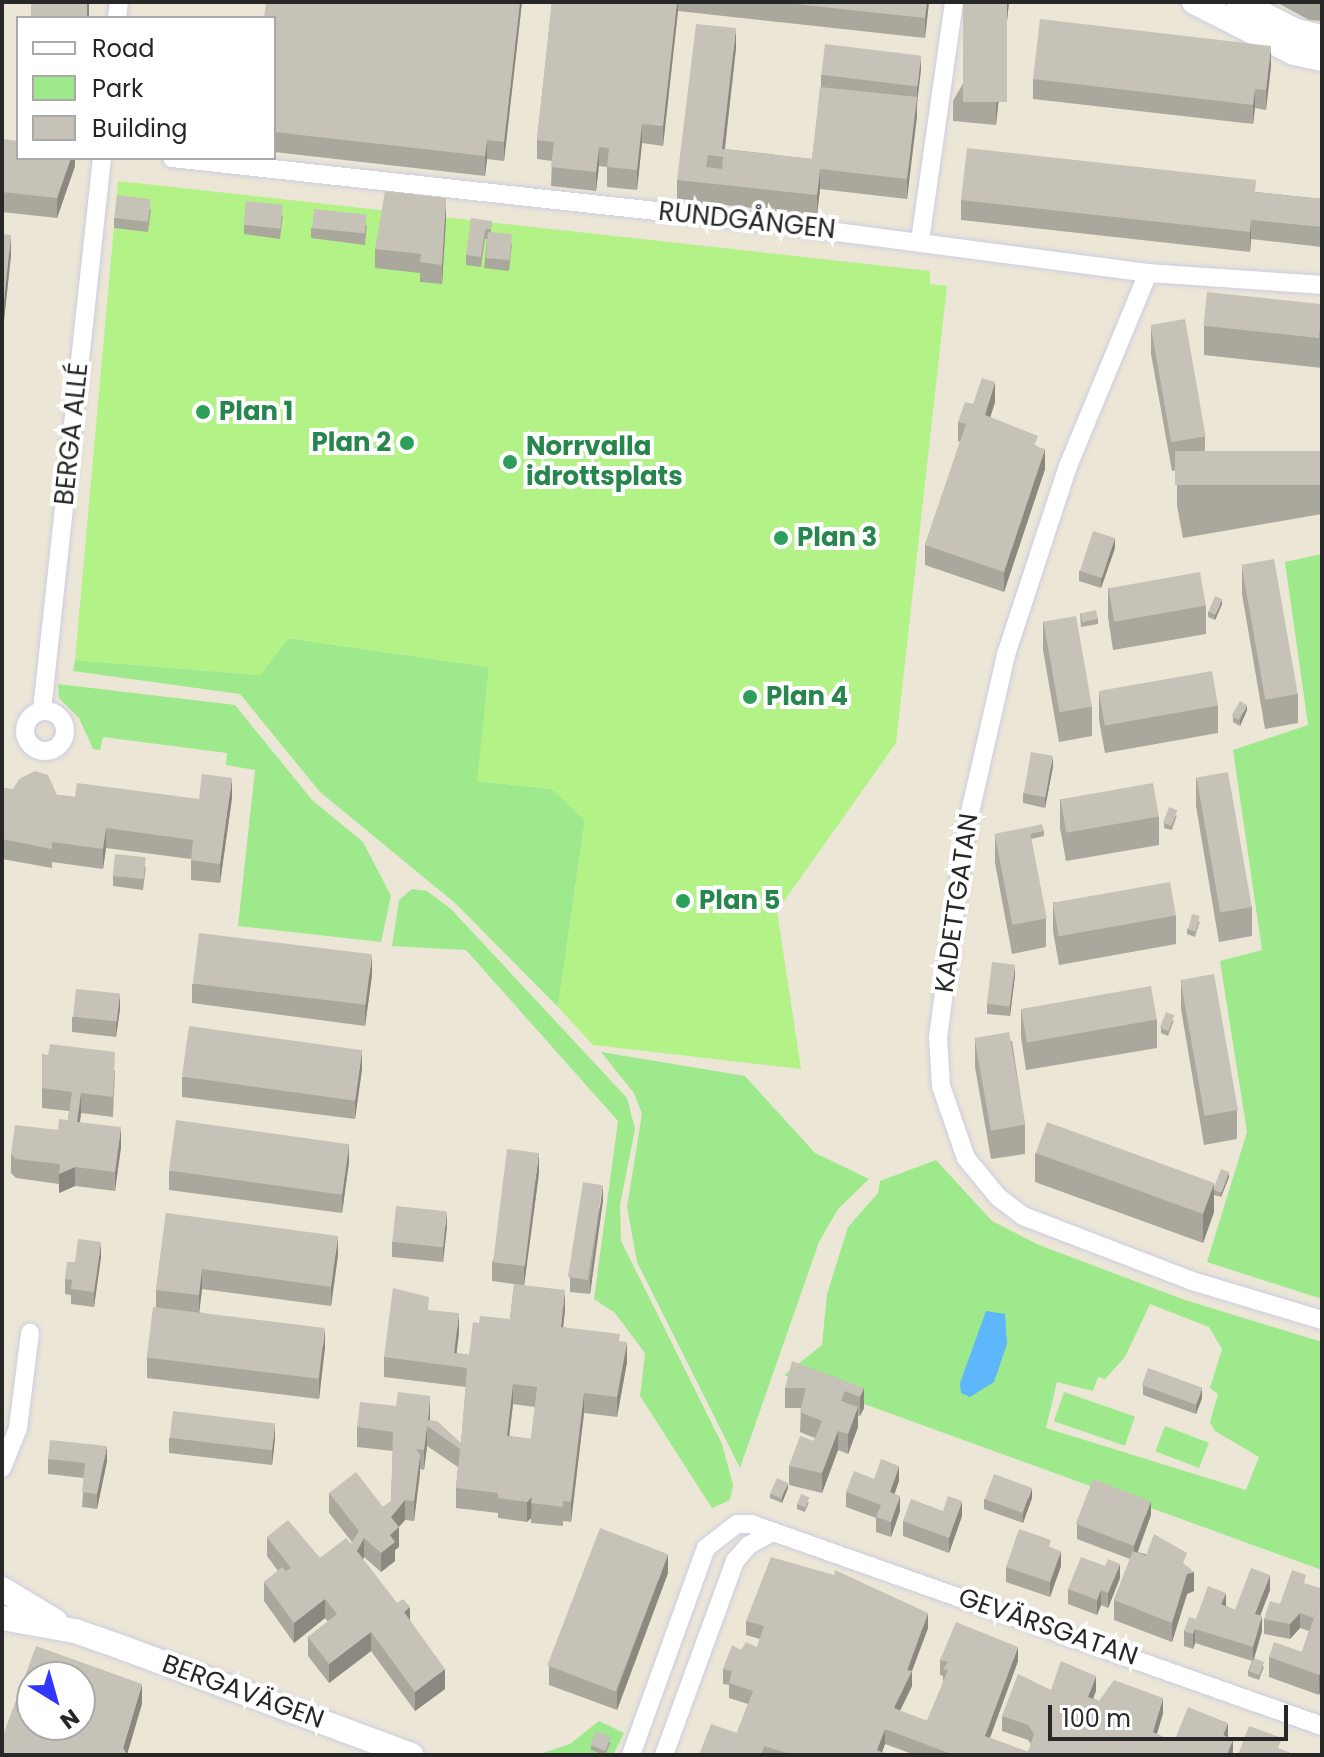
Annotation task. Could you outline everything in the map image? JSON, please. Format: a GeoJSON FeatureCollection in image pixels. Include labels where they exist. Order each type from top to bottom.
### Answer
{"type":"FeatureCollection","features":[{"type":"Feature","properties":{"kind":"street"},"geometry":{"type":"LineString","coordinates":[[920,241],[954,2]]}},
{"type":"Feature","properties":{"kind":"street"},"geometry":{"type":"LineString","coordinates":[[1194,2],[1294,53],[1322,59]]}},
{"type":"Feature","properties":{"kind":"street"},"geometry":{"type":"LineString","coordinates":[[1239,2],[1296,31],[1322,37]]}},
{"type":"Feature","properties":{"kind":"street","name":"BERGA ALLÉ"},"geometry":{"type":"LineString","coordinates":[[42,710],[102,160]]}},
{"type":"Feature","properties":{"kind":"street","name":"RUNDGÅNGEN"},"geometry":{"type":"LineString","coordinates":[[190,160],[920,241],[1148,273],[1322,285]]}},
{"type":"Feature","properties":{"kind":"street","name":"KADETTGATAN"},"geometry":{"type":"LineString","coordinates":[[1148,273],[1068,466],[1006,655],[955,907],[938,1037],[941,1086],[966,1158],[998,1197],[1023,1216],[1192,1281],[1322,1320]]}},
{"type":"Feature","properties":{"kind":"street"},"geometry":{"type":"LineString","coordinates":[[2,1468],[18,1428],[30,1333]]}},
{"type":"Feature","properties":{"kind":"street","name":"GEVÄRSGATAN"},"geometry":{"type":"LineString","coordinates":[[631,1755],[706,1548],[737,1524],[772,1532],[1322,1726]]}},
{"type":"Feature","properties":{"kind":"street"},"geometry":{"type":"LineString","coordinates":[[664,1755],[735,1561],[749,1545],[772,1532]]}},
{"type":"Feature","properties":{"kind":"street","name":"BERGAVÄGEN"},"geometry":{"type":"LineString","coordinates":[[2,1589],[75,1631],[411,1755]]}},
{"type":"Feature","properties":{"kind":"street","name":"BERGAVÄGEN"},"geometry":{"type":"LineString","coordinates":[[2,1618],[75,1631]]}},
{"type":"Feature","properties":{"kind":"green space","name":"Norrvalla idrottsplats"},"geometry":{"type":"Polygon","coordinates":[[[118,181],[930,271],[930,284],[947,286],[896,743],[777,911],[801,1069],[593,1045],[558,1007],[585,821],[552,789],[477,781],[489,667],[289,638],[260,675],[75,660],[118,181]]]}},
{"type":"Feature","properties":{"kind":"green space"},"geometry":{"type":"Polygon","coordinates":[[[1322,554],[1322,1299],[1207,1262],[1247,1132],[1220,961],[1262,950],[1233,750],[1308,725],[1285,562],[1322,554]]]}},
{"type":"Feature","properties":{"kind":"green space"},"geometry":{"type":"Polygon","coordinates":[[[288,638],[489,667],[478,781],[552,789],[585,820],[558,1007],[455,903],[320,792],[240,694],[73,671],[75,660],[260,675],[288,638]]]}},
{"type":"Feature","properties":{"kind":"green space"},"geometry":{"type":"Polygon","coordinates":[[[58,684],[235,705],[312,800],[363,842],[391,896],[381,942],[238,926],[255,770],[226,765],[227,753],[103,737],[100,750],[93,749],[79,718],[59,698],[58,684]]]}},
{"type":"Feature","properties":{"kind":"green space"},"geometry":{"type":"Polygon","coordinates":[[[412,889],[427,891],[451,909],[627,1098],[635,1129],[620,1205],[621,1241],[722,1444],[733,1485],[730,1500],[712,1508],[640,1396],[645,1353],[615,1313],[594,1299],[618,1121],[466,950],[392,946],[399,900],[412,889]]]}},
{"type":"Feature","properties":{"kind":"green space"},"geometry":{"type":"Polygon","coordinates":[[[601,1052],[745,1076],[815,1153],[869,1179],[838,1209],[819,1242],[740,1468],[637,1262],[627,1207],[642,1114],[634,1093],[601,1052]]]}},
{"type":"Feature","properties":{"kind":"green space"},"geometry":{"type":"Polygon","coordinates":[[[936,1160],[992,1221],[1039,1245],[1182,1299],[1322,1342],[1322,1570],[784,1375],[822,1345],[827,1294],[848,1227],[878,1193],[880,1181],[936,1160]],[[1150,1304],[1125,1357],[1105,1379],[1098,1377],[1093,1391],[1057,1382],[1046,1428],[1246,1490],[1259,1457],[1215,1431],[1210,1422],[1218,1394],[1210,1388],[1222,1349],[1209,1327],[1150,1304]]]}},
{"type":"Feature","properties":{"kind":"green space"},"geometry":{"type":"Polygon","coordinates":[[[1064,1392],[1135,1416],[1125,1446],[1054,1421],[1064,1392]]]}},
{"type":"Feature","properties":{"kind":"green space"},"geometry":{"type":"Polygon","coordinates":[[[1165,1426],[1209,1443],[1199,1468],[1155,1451],[1165,1426]]]}},
{"type":"Feature","properties":{"kind":"green space"},"geometry":{"type":"Polygon","coordinates":[[[599,1721],[624,1733],[613,1755],[537,1755],[570,1744],[599,1721]]]}},
{"type":"Feature","properties":{"kind":"water"},"geometry":{"type":"Polygon","coordinates":[[[986,1311],[1005,1314],[1007,1344],[994,1382],[970,1397],[961,1393],[960,1383],[986,1311]]]}},
{"type":"Feature","properties":{"kind":"building"},"geometry":{"type":"Polygon","coordinates":[[[31,2],[87,2],[87,16],[31,16],[31,2]]]}},
{"type":"Feature","properties":{"kind":"building"},"geometry":{"type":"Polygon","coordinates":[[[266,2],[520,2],[504,142],[487,140],[485,156],[276,132],[276,16],[264,16],[266,2]]]}},
{"type":"Feature","properties":{"kind":"building"},"geometry":{"type":"Polygon","coordinates":[[[552,2],[677,2],[663,126],[642,124],[637,170],[607,167],[609,148],[599,147],[596,172],[551,167],[554,142],[537,140],[552,2]]]}},
{"type":"Feature","properties":{"kind":"building"},"geometry":{"type":"Polygon","coordinates":[[[777,2],[927,2],[925,18],[777,2]]]}},
{"type":"Feature","properties":{"kind":"building"},"geometry":{"type":"Polygon","coordinates":[[[963,2],[1007,2],[1007,102],[963,102],[963,2]]]}},
{"type":"Feature","properties":{"kind":"building"},"geometry":{"type":"Polygon","coordinates":[[[1040,19],[1271,46],[1266,90],[1255,89],[1253,105],[1033,79],[1040,19]]]}},
{"type":"Feature","properties":{"kind":"building"},"geometry":{"type":"Polygon","coordinates":[[[696,24],[736,28],[722,149],[812,159],[820,87],[917,97],[907,179],[820,169],[817,195],[677,180],[696,24]],[[708,155],[706,167],[722,169],[723,157],[708,155]]]}},
{"type":"Feature","properties":{"kind":"building"},"geometry":{"type":"Polygon","coordinates":[[[825,44],[921,56],[917,87],[821,75],[825,44]]]}},
{"type":"Feature","properties":{"kind":"building"},"geometry":{"type":"Polygon","coordinates":[[[2,139],[16,141],[16,160],[70,160],[57,198],[2,192],[2,139]]]}},
{"type":"Feature","properties":{"kind":"building"},"geometry":{"type":"Polygon","coordinates":[[[967,148],[1256,180],[1255,192],[1322,199],[1322,227],[1251,220],[1250,232],[961,200],[967,148]]]}},
{"type":"Feature","properties":{"kind":"building"},"geometry":{"type":"Polygon","coordinates":[[[385,191],[446,198],[442,265],[420,262],[421,254],[375,249],[385,191]]]}},
{"type":"Feature","properties":{"kind":"building"},"geometry":{"type":"Polygon","coordinates":[[[117,195],[151,199],[148,222],[114,218],[117,195]]]}},
{"type":"Feature","properties":{"kind":"building"},"geometry":{"type":"Polygon","coordinates":[[[246,201],[283,205],[280,229],[243,225],[246,201]]]}},
{"type":"Feature","properties":{"kind":"building"},"geometry":{"type":"Polygon","coordinates":[[[314,209],[367,215],[365,233],[312,228],[314,209]]]}},
{"type":"Feature","properties":{"kind":"building"},"geometry":{"type":"Polygon","coordinates":[[[471,218],[492,221],[491,229],[485,229],[481,257],[466,255],[471,218]]]}},
{"type":"Feature","properties":{"kind":"building"},"geometry":{"type":"Polygon","coordinates":[[[488,232],[512,234],[510,260],[486,258],[488,232]]]}},
{"type":"Feature","properties":{"kind":"building"},"geometry":{"type":"Polygon","coordinates":[[[2,234],[11,235],[4,301],[2,300],[2,234]]]}},
{"type":"Feature","properties":{"kind":"building"},"geometry":{"type":"Polygon","coordinates":[[[1207,292],[1322,304],[1319,338],[1203,326],[1207,292]]]}},
{"type":"Feature","properties":{"kind":"building"},"geometry":{"type":"Polygon","coordinates":[[[1185,319],[1206,436],[1171,442],[1151,325],[1185,319]]]}},
{"type":"Feature","properties":{"kind":"building"},"geometry":{"type":"Polygon","coordinates":[[[982,378],[995,382],[985,415],[1038,436],[1034,446],[1045,449],[1004,572],[925,545],[966,424],[958,422],[965,402],[973,404],[982,378]]]}},
{"type":"Feature","properties":{"kind":"building"},"geometry":{"type":"Polygon","coordinates":[[[1175,451],[1322,451],[1322,485],[1175,485],[1175,451]]]}},
{"type":"Feature","properties":{"kind":"building"},"geometry":{"type":"Polygon","coordinates":[[[1196,463],[1198,473],[1190,474],[1188,465],[1196,463]]]}},
{"type":"Feature","properties":{"kind":"building"},"geometry":{"type":"Polygon","coordinates":[[[1185,465],[1187,475],[1179,476],[1177,467],[1185,465]]]}},
{"type":"Feature","properties":{"kind":"building"},"geometry":{"type":"Polygon","coordinates":[[[1093,531],[1115,538],[1102,578],[1080,571],[1093,531]]]}},
{"type":"Feature","properties":{"kind":"building"},"geometry":{"type":"Polygon","coordinates":[[[1274,559],[1298,694],[1265,700],[1242,565],[1274,559]]]}},
{"type":"Feature","properties":{"kind":"building"},"geometry":{"type":"Polygon","coordinates":[[[1200,572],[1206,605],[1114,622],[1108,588],[1200,572]]]}},
{"type":"Feature","properties":{"kind":"building"},"geometry":{"type":"Polygon","coordinates":[[[1215,596],[1222,599],[1216,615],[1208,612],[1215,596]]]}},
{"type":"Feature","properties":{"kind":"building"},"geometry":{"type":"Polygon","coordinates":[[[1096,610],[1098,619],[1082,622],[1080,614],[1096,610]]]}},
{"type":"Feature","properties":{"kind":"building"},"geometry":{"type":"Polygon","coordinates":[[[1076,616],[1092,707],[1059,712],[1044,622],[1076,616]]]}},
{"type":"Feature","properties":{"kind":"building"},"geometry":{"type":"Polygon","coordinates":[[[1212,671],[1218,705],[1105,725],[1099,691],[1212,671]]]}},
{"type":"Feature","properties":{"kind":"building"},"geometry":{"type":"Polygon","coordinates":[[[1240,701],[1247,705],[1238,720],[1232,716],[1240,701]]]}},
{"type":"Feature","properties":{"kind":"building"},"geometry":{"type":"Polygon","coordinates":[[[1031,752],[1053,756],[1045,797],[1024,793],[1031,752]]]}},
{"type":"Feature","properties":{"kind":"building"},"geometry":{"type":"Polygon","coordinates":[[[35,771],[48,775],[57,795],[75,797],[77,783],[199,799],[202,774],[232,778],[220,864],[191,860],[193,840],[106,828],[103,849],[52,842],[52,849],[2,839],[2,788],[13,789],[19,779],[35,771]]]}},
{"type":"Feature","properties":{"kind":"building"},"geometry":{"type":"Polygon","coordinates":[[[1228,772],[1252,907],[1220,912],[1196,778],[1228,772]]]}},
{"type":"Feature","properties":{"kind":"building"},"geometry":{"type":"Polygon","coordinates":[[[1153,783],[1159,816],[1066,833],[1060,799],[1153,783]]]}},
{"type":"Feature","properties":{"kind":"building"},"geometry":{"type":"Polygon","coordinates":[[[1169,807],[1177,810],[1171,826],[1163,823],[1169,807]]]}},
{"type":"Feature","properties":{"kind":"building"},"geometry":{"type":"Polygon","coordinates":[[[1042,824],[1044,831],[1030,834],[1029,827],[1042,824]]]}},
{"type":"Feature","properties":{"kind":"building"},"geometry":{"type":"Polygon","coordinates":[[[1029,827],[1047,918],[1012,925],[995,834],[1029,827]]]}},
{"type":"Feature","properties":{"kind":"building"},"geometry":{"type":"Polygon","coordinates":[[[115,854],[146,857],[144,879],[113,876],[115,854]]]}},
{"type":"Feature","properties":{"kind":"building"},"geometry":{"type":"Polygon","coordinates":[[[1170,882],[1176,915],[1059,936],[1053,903],[1170,882]]]}},
{"type":"Feature","properties":{"kind":"building"},"geometry":{"type":"Polygon","coordinates":[[[1192,914],[1200,916],[1196,931],[1188,930],[1192,914]]]}},
{"type":"Feature","properties":{"kind":"building"},"geometry":{"type":"Polygon","coordinates":[[[199,933],[372,954],[365,1005],[193,984],[199,933]]]}},
{"type":"Feature","properties":{"kind":"building"},"geometry":{"type":"Polygon","coordinates":[[[992,962],[1015,965],[1010,1006],[987,1004],[992,962]]]}},
{"type":"Feature","properties":{"kind":"building"},"geometry":{"type":"Polygon","coordinates":[[[1214,974],[1238,1110],[1204,1116],[1181,980],[1214,974]]]}},
{"type":"Feature","properties":{"kind":"building"},"geometry":{"type":"Polygon","coordinates":[[[1151,986],[1157,1019],[1027,1042],[1021,1009],[1151,986]]]}},
{"type":"Feature","properties":{"kind":"building"},"geometry":{"type":"Polygon","coordinates":[[[76,989],[120,994],[117,1021],[73,1017],[76,989]]]}},
{"type":"Feature","properties":{"kind":"building"},"geometry":{"type":"Polygon","coordinates":[[[1166,1012],[1174,1015],[1168,1031],[1160,1028],[1166,1012]]]}},
{"type":"Feature","properties":{"kind":"building"},"geometry":{"type":"Polygon","coordinates":[[[189,1026],[362,1050],[355,1101],[182,1077],[189,1026]]]}},
{"type":"Feature","properties":{"kind":"building"},"geometry":{"type":"Polygon","coordinates":[[[1009,1032],[1025,1125],[991,1131],[975,1038],[1009,1032]]]}},
{"type":"Feature","properties":{"kind":"building"},"geometry":{"type":"Polygon","coordinates":[[[50,1044],[115,1052],[113,1097],[81,1093],[77,1122],[121,1127],[115,1172],[75,1167],[59,1174],[60,1164],[16,1159],[11,1154],[15,1125],[58,1130],[59,1119],[68,1120],[72,1092],[42,1088],[42,1054],[48,1055],[50,1044]]]}},
{"type":"Feature","properties":{"kind":"building"},"geometry":{"type":"Polygon","coordinates":[[[176,1120],[349,1144],[342,1195],[169,1171],[176,1120]]]}},
{"type":"Feature","properties":{"kind":"building"},"geometry":{"type":"Polygon","coordinates":[[[1047,1122],[1214,1183],[1203,1214],[1036,1153],[1047,1122]]]}},
{"type":"Feature","properties":{"kind":"building"},"geometry":{"type":"Polygon","coordinates":[[[507,1149],[539,1153],[525,1266],[493,1262],[507,1149]]]}},
{"type":"Feature","properties":{"kind":"building"},"geometry":{"type":"Polygon","coordinates":[[[1221,1169],[1229,1172],[1222,1193],[1213,1190],[1221,1169]]]}},
{"type":"Feature","properties":{"kind":"building"},"geometry":{"type":"Polygon","coordinates":[[[583,1182],[603,1185],[588,1280],[568,1277],[583,1182]]]}},
{"type":"Feature","properties":{"kind":"building"},"geometry":{"type":"Polygon","coordinates":[[[396,1206],[447,1211],[443,1247],[392,1242],[396,1206]]]}},
{"type":"Feature","properties":{"kind":"building"},"geometry":{"type":"Polygon","coordinates":[[[166,1213],[338,1236],[331,1287],[202,1269],[199,1295],[156,1290],[166,1213]]]}},
{"type":"Feature","properties":{"kind":"building"},"geometry":{"type":"Polygon","coordinates":[[[78,1239],[101,1242],[94,1292],[71,1289],[72,1280],[65,1279],[67,1262],[75,1262],[78,1239]]]}},
{"type":"Feature","properties":{"kind":"building"},"geometry":{"type":"Polygon","coordinates":[[[514,1284],[565,1290],[561,1327],[620,1334],[619,1341],[627,1342],[617,1397],[584,1393],[571,1502],[563,1501],[563,1507],[531,1503],[532,1497],[527,1502],[498,1498],[498,1493],[456,1488],[460,1449],[427,1426],[424,1450],[416,1449],[420,1455],[414,1501],[405,1500],[391,1517],[399,1527],[390,1535],[395,1542],[381,1553],[364,1538],[357,1551],[397,1603],[403,1599],[410,1607],[404,1612],[445,1669],[415,1692],[371,1632],[329,1664],[308,1637],[337,1614],[325,1599],[294,1623],[264,1582],[282,1567],[286,1571],[291,1568],[267,1537],[288,1520],[320,1558],[346,1538],[351,1544],[359,1531],[329,1493],[356,1472],[383,1507],[391,1501],[393,1432],[357,1427],[360,1402],[396,1406],[398,1392],[430,1396],[428,1420],[437,1421],[461,1443],[467,1368],[384,1357],[393,1288],[429,1297],[428,1310],[459,1313],[454,1353],[469,1355],[473,1322],[479,1323],[480,1316],[510,1319],[514,1284]],[[513,1384],[507,1436],[531,1439],[537,1387],[513,1384]]]}},
{"type":"Feature","properties":{"kind":"building"},"geometry":{"type":"Polygon","coordinates":[[[153,1307],[325,1328],[318,1379],[147,1358],[153,1307]]]}},
{"type":"Feature","properties":{"kind":"building"},"geometry":{"type":"Polygon","coordinates":[[[792,1361],[864,1388],[860,1397],[845,1391],[841,1401],[858,1407],[848,1434],[838,1431],[822,1473],[789,1466],[800,1436],[814,1441],[822,1421],[800,1412],[806,1388],[785,1388],[792,1361]]]}},
{"type":"Feature","properties":{"kind":"building"},"geometry":{"type":"Polygon","coordinates":[[[1148,1368],[1203,1388],[1196,1405],[1142,1385],[1148,1368]]]}},
{"type":"Feature","properties":{"kind":"building"},"geometry":{"type":"Polygon","coordinates":[[[173,1411],[275,1424],[272,1450],[170,1438],[173,1411]]]}},
{"type":"Feature","properties":{"kind":"building"},"geometry":{"type":"Polygon","coordinates":[[[50,1440],[107,1446],[97,1494],[82,1492],[85,1463],[48,1459],[50,1440]]]}},
{"type":"Feature","properties":{"kind":"building"},"geometry":{"type":"Polygon","coordinates":[[[881,1459],[899,1466],[890,1492],[900,1496],[891,1522],[876,1517],[881,1505],[846,1492],[854,1471],[874,1479],[881,1459]]]}},
{"type":"Feature","properties":{"kind":"building"},"geometry":{"type":"Polygon","coordinates":[[[994,1474],[1032,1488],[1022,1513],[985,1499],[994,1474]]]}},
{"type":"Feature","properties":{"kind":"building"},"geometry":{"type":"Polygon","coordinates":[[[777,1478],[788,1483],[781,1498],[770,1494],[777,1478]]]}},
{"type":"Feature","properties":{"kind":"building"},"geometry":{"type":"Polygon","coordinates":[[[1093,1479],[1151,1501],[1134,1546],[1076,1524],[1093,1479]]]}},
{"type":"Feature","properties":{"kind":"building"},"geometry":{"type":"Polygon","coordinates":[[[801,1494],[809,1497],[805,1507],[797,1504],[801,1494]]]}},
{"type":"Feature","properties":{"kind":"building"},"geometry":{"type":"Polygon","coordinates":[[[948,1496],[962,1501],[949,1538],[903,1521],[911,1499],[943,1511],[948,1496]]]}},
{"type":"Feature","properties":{"kind":"building"},"geometry":{"type":"Polygon","coordinates":[[[600,1528],[668,1554],[615,1691],[547,1665],[600,1528]]]}},
{"type":"Feature","properties":{"kind":"building"},"geometry":{"type":"Polygon","coordinates":[[[1019,1529],[1051,1540],[1049,1547],[1061,1551],[1050,1582],[1006,1567],[1019,1529]]]}},
{"type":"Feature","properties":{"kind":"building"},"geometry":{"type":"Polygon","coordinates":[[[1154,1534],[1187,1553],[1183,1563],[1194,1572],[1187,1574],[1172,1623],[1114,1600],[1133,1551],[1146,1556],[1154,1534]]]}},
{"type":"Feature","properties":{"kind":"building"},"geometry":{"type":"Polygon","coordinates":[[[771,1557],[834,1575],[835,1570],[928,1613],[907,1670],[912,1671],[894,1708],[927,1721],[948,1670],[943,1669],[948,1662],[940,1660],[956,1622],[1018,1647],[985,1736],[1028,1752],[1034,1734],[1028,1725],[1002,1716],[1018,1674],[1051,1690],[1061,1661],[1096,1676],[1088,1697],[1099,1701],[1114,1680],[1163,1698],[1153,1732],[1174,1742],[1188,1707],[1228,1723],[1223,1735],[1233,1739],[1227,1755],[954,1755],[885,1729],[877,1750],[888,1755],[793,1755],[764,1746],[761,1755],[699,1755],[711,1724],[737,1733],[753,1691],[729,1683],[732,1671],[723,1669],[732,1645],[741,1650],[746,1642],[757,1647],[764,1626],[746,1621],[771,1557]]]}},
{"type":"Feature","properties":{"kind":"building"},"geometry":{"type":"Polygon","coordinates":[[[1081,1557],[1105,1566],[1108,1559],[1120,1564],[1108,1593],[1101,1590],[1097,1600],[1068,1589],[1081,1557]]]}},
{"type":"Feature","properties":{"kind":"building"},"geometry":{"type":"Polygon","coordinates":[[[1251,1568],[1270,1575],[1255,1614],[1262,1616],[1253,1647],[1195,1629],[1193,1634],[1184,1631],[1189,1617],[1196,1619],[1208,1586],[1226,1593],[1221,1604],[1235,1610],[1251,1568]]]}},
{"type":"Feature","properties":{"kind":"building"},"geometry":{"type":"Polygon","coordinates":[[[1292,1570],[1306,1575],[1304,1583],[1322,1589],[1314,1618],[1300,1613],[1290,1624],[1264,1619],[1270,1601],[1280,1604],[1292,1570]]]}},
{"type":"Feature","properties":{"kind":"building"},"geometry":{"type":"Polygon","coordinates":[[[1322,1595],[1322,1668],[1319,1675],[1269,1657],[1274,1642],[1302,1652],[1322,1595]]]}},
{"type":"Feature","properties":{"kind":"building"},"geometry":{"type":"Polygon","coordinates":[[[36,1646],[78,1661],[30,1661],[36,1646]]]}},
{"type":"Feature","properties":{"kind":"building"},"geometry":{"type":"Polygon","coordinates":[[[1254,1658],[1264,1662],[1259,1675],[1249,1671],[1254,1658]]]}},
{"type":"Feature","properties":{"kind":"building"},"geometry":{"type":"Polygon","coordinates":[[[96,1668],[142,1684],[123,1748],[127,1755],[2,1755],[2,1738],[16,1700],[16,1741],[96,1741],[96,1668]]]}},
{"type":"Feature","properties":{"kind":"building"},"geometry":{"type":"Polygon","coordinates":[[[1249,1726],[1282,1738],[1278,1748],[1296,1755],[1238,1755],[1249,1726]]]}},
{"type":"Feature","properties":{"kind":"building"},"geometry":{"type":"Polygon","coordinates":[[[596,1731],[611,1737],[605,1751],[590,1745],[596,1731]]]}},
{"type":"Feature","properties":{"kind":"place","name":"Plan 1"},"geometry":{"type":"Point","coordinates":[203,412]}},
{"type":"Feature","properties":{"kind":"place","name":"Plan 2"},"geometry":{"type":"Point","coordinates":[407,443]}},
{"type":"Feature","properties":{"kind":"place","name":"Norrvalla idrottsplats"},"geometry":{"type":"Point","coordinates":[510,462]}},
{"type":"Feature","properties":{"kind":"place","name":"Plan 3"},"geometry":{"type":"Point","coordinates":[781,538]}},
{"type":"Feature","properties":{"kind":"place","name":"Plan 4"},"geometry":{"type":"Point","coordinates":[750,697]}},
{"type":"Feature","properties":{"kind":"place","name":"Plan 5"},"geometry":{"type":"Point","coordinates":[683,901]}}]}
